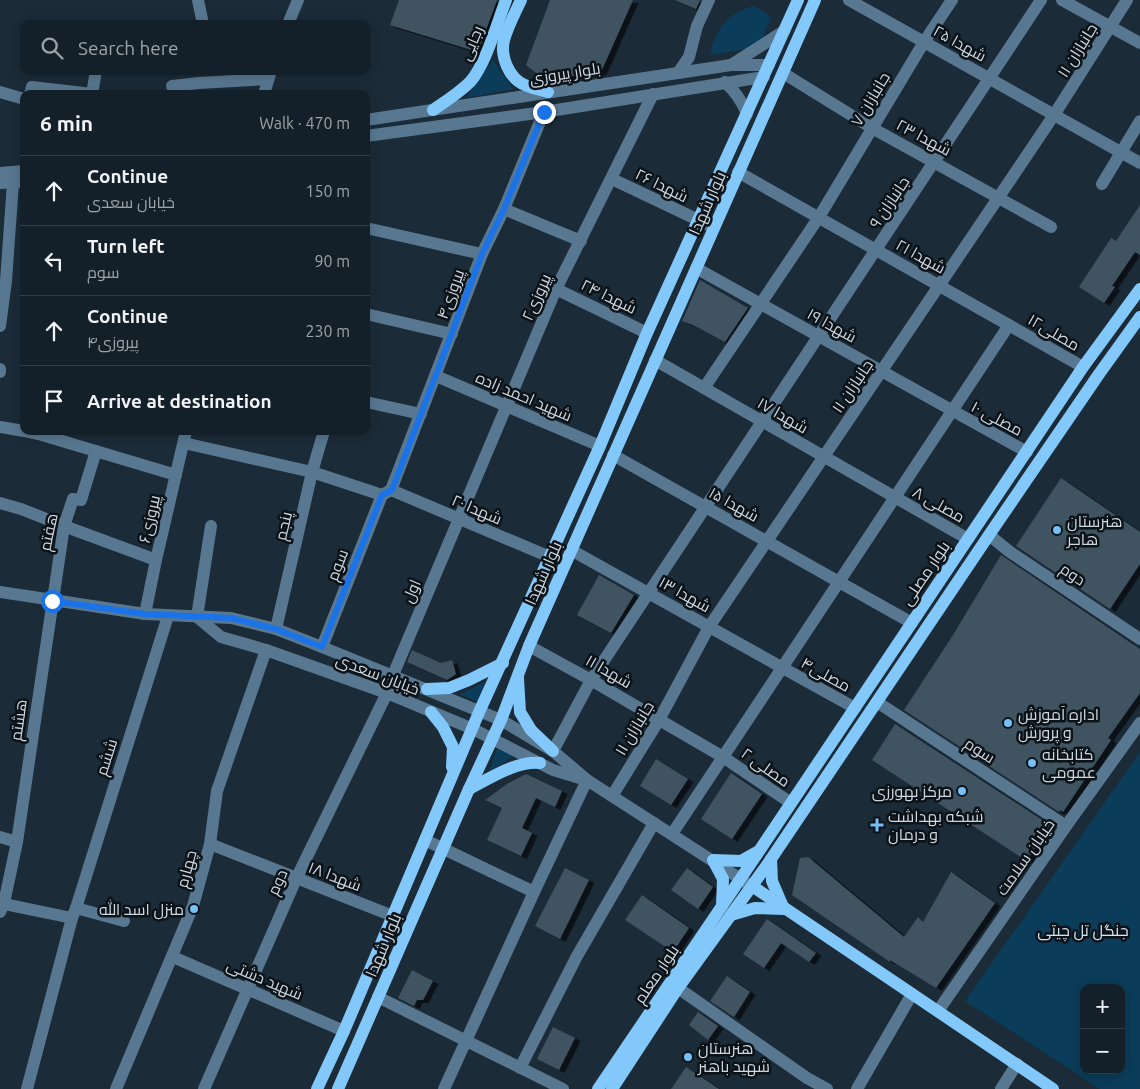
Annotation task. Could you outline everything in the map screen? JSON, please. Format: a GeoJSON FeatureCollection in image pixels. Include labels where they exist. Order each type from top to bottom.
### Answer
{"type":"FeatureCollection","features":[{"type":"Feature","properties":{"kind":"main road","name":"رجایی"},"geometry":{"type":"LineString","coordinates":[[433,110],[454,96],[479,70],[506,0]]}},
{"type":"Feature","properties":{"kind":"main road","name":"رجایی"},"geometry":{"type":"LineString","coordinates":[[520,0],[504,41],[505,61],[510,72],[518,82],[548,92]]}},
{"type":"Feature","properties":{"kind":"main road","name":"بلوار شهدا"},"geometry":{"type":"LineString","coordinates":[[317,1089],[344,1031],[480,710],[600,446],[647,333],[798,0]]}},
{"type":"Feature","properties":{"kind":"main road","name":"بلوار شهدا"},"geometry":{"type":"LineString","coordinates":[[338,1089],[501,720],[529,646],[815,0]]}},
{"type":"Feature","properties":{"kind":"main road"},"geometry":{"type":"LineString","coordinates":[[766,71],[783,73]]}},
{"type":"Feature","properties":{"kind":"main road","name":"بلوار مصلی"},"geometry":{"type":"LineString","coordinates":[[741,878],[1084,367],[1140,290]]}},
{"type":"Feature","properties":{"kind":"main road","name":"بلوار مصلی"},"geometry":{"type":"LineString","coordinates":[[752,886],[989,535],[1140,317]]}},
{"type":"Feature","properties":{"kind":"main road"},"geometry":{"type":"LineString","coordinates":[[952,562],[965,571]]}},
{"type":"Feature","properties":{"kind":"main road"},"geometry":{"type":"LineString","coordinates":[[427,689],[449,688],[470,680],[502,663]]}},
{"type":"Feature","properties":{"kind":"main road"},"geometry":{"type":"LineString","coordinates":[[518,674],[520,712],[531,730],[553,751]]}},
{"type":"Feature","properties":{"kind":"main road"},"geometry":{"type":"LineString","coordinates":[[431,712],[443,727],[453,747],[451,777]]}},
{"type":"Feature","properties":{"kind":"main road"},"geometry":{"type":"LineString","coordinates":[[469,789],[503,772],[529,762],[540,763]]}},
{"type":"Feature","properties":{"kind":"main road"},"geometry":{"type":"LineString","coordinates":[[759,851],[741,861],[713,860],[722,879],[727,911],[755,908],[784,909]]}},
{"type":"Feature","properties":{"kind":"main road"},"geometry":{"type":"LineString","coordinates":[[771,859],[772,881],[784,909]]}},
{"type":"Feature","properties":{"kind":"main road","name":"بلوار معلم"},"geometry":{"type":"LineString","coordinates":[[612,1089],[727,911],[741,878]]}},
{"type":"Feature","properties":{"kind":"main road"},"geometry":{"type":"LineString","coordinates":[[752,886],[1054,1089]]}},
{"type":"Feature","properties":{"kind":"main road","name":"بلوار معلم"},"geometry":{"type":"LineString","coordinates":[[598,1089],[727,911],[752,886]]}},
{"type":"Feature","properties":{"kind":"street"},"geometry":{"type":"LineString","coordinates":[[198,0],[202,20]]}},
{"type":"Feature","properties":{"kind":"street"},"geometry":{"type":"LineString","coordinates":[[290,20],[298,0]]}},
{"type":"Feature","properties":{"kind":"street"},"geometry":{"type":"LineString","coordinates":[[678,72],[689,57],[697,26],[708,0]]}},
{"type":"Feature","properties":{"kind":"street","name":"شهدا ۲۵"},"geometry":{"type":"LineString","coordinates":[[849,0],[870,5],[924,42],[1140,163]]}},
{"type":"Feature","properties":{"kind":"street","name":"جانبازان ۷"},"geometry":{"type":"LineString","coordinates":[[704,388],[819,218],[924,42],[952,0]]}},
{"type":"Feature","properties":{"kind":"street","name":"جانبازان ۹"},"geometry":{"type":"LineString","coordinates":[[553,751],[591,680],[1041,0]]}},
{"type":"Feature","properties":{"kind":"street"},"geometry":{"type":"LineString","coordinates":[[1062,0],[1140,43]]}},
{"type":"Feature","properties":{"kind":"street","name":"جانبازان ۱۱"},"geometry":{"type":"LineString","coordinates":[[612,796],[659,720],[709,626],[1054,115],[1127,0]]}},
{"type":"Feature","properties":{"kind":"street"},"geometry":{"type":"LineString","coordinates":[[731,65],[784,31]]}},
{"type":"Feature","properties":{"kind":"street","name":"بلوار پیروزی"},"geometry":{"type":"LineString","coordinates":[[370,119],[731,65],[766,71]]}},
{"type":"Feature","properties":{"kind":"street"},"geometry":{"type":"LineString","coordinates":[[370,135],[544,112],[725,82],[766,71]]}},
{"type":"Feature","properties":{"kind":"street","name":"شهدا ۲۳"},"geometry":{"type":"LineString","coordinates":[[783,73],[872,128],[1052,227]]}},
{"type":"Feature","properties":{"kind":"street"},"geometry":{"type":"LineString","coordinates":[[93,90],[95,75]]}},
{"type":"Feature","properties":{"kind":"street"},"geometry":{"type":"LineString","coordinates":[[172,86],[269,75],[265,90]]}},
{"type":"Feature","properties":{"kind":"street"},"geometry":{"type":"LineString","coordinates":[[725,82],[743,102],[747,114]]}},
{"type":"Feature","properties":{"kind":"street"},"geometry":{"type":"LineString","coordinates":[[590,85],[593,104]]}},
{"type":"Feature","properties":{"kind":"street"},"geometry":{"type":"LineString","coordinates":[[31,90],[32,87],[58,90]]}},
{"type":"Feature","properties":{"kind":"street"},"geometry":{"type":"LineString","coordinates":[[0,92],[20,98]]}},
{"type":"Feature","properties":{"kind":"street","name":"پیروزی۲"},"geometry":{"type":"LineString","coordinates":[[460,519],[556,289],[653,94]]}},
{"type":"Feature","properties":{"kind":"street","name":"پیروزی۴"},"geometry":{"type":"LineString","coordinates":[[387,493],[421,414],[482,254],[504,209],[544,112]]}},
{"type":"Feature","properties":{"kind":"street"},"geometry":{"type":"LineString","coordinates":[[1102,184],[1140,121]]}},
{"type":"Feature","properties":{"kind":"street"},"geometry":{"type":"LineString","coordinates":[[0,172],[20,171]]}},
{"type":"Feature","properties":{"kind":"street","name":"شهدا ۲۱"},"geometry":{"type":"LineString","coordinates":[[738,172],[1009,325]]}},
{"type":"Feature","properties":{"kind":"street","name":"شهدا ۲۶"},"geometry":{"type":"LineString","coordinates":[[612,179],[713,227]]}},
{"type":"Feature","properties":{"kind":"street"},"geometry":{"type":"LineString","coordinates":[[0,326],[6,281],[12,183]]}},
{"type":"Feature","properties":{"kind":"street"},"geometry":{"type":"LineString","coordinates":[[504,209],[581,241]]}},
{"type":"Feature","properties":{"kind":"street"},"geometry":{"type":"LineString","coordinates":[[370,229],[482,254]]}},
{"type":"Feature","properties":{"kind":"street","name":"شهدا ۱۹"},"geometry":{"type":"LineString","coordinates":[[696,268],[952,412]]}},
{"type":"Feature","properties":{"kind":"street","name":"شهدا ۲۴"},"geometry":{"type":"LineString","coordinates":[[556,289],[647,333]]}},
{"type":"Feature","properties":{"kind":"street"},"geometry":{"type":"LineString","coordinates":[[370,315],[452,334]]}},
{"type":"Feature","properties":{"kind":"street"},"geometry":{"type":"LineString","coordinates":[[672,834],[1009,325]]}},
{"type":"Feature","properties":{"kind":"street","name":"مصلی۱۲"},"geometry":{"type":"LineString","coordinates":[[1009,325],[1084,367]]}},
{"type":"Feature","properties":{"kind":"street","name":"شهدا ۱۷"},"geometry":{"type":"LineString","coordinates":[[655,360],[894,498]]}},
{"type":"Feature","properties":{"kind":"street","name":"شهید احمد زاده"},"geometry":{"type":"LineString","coordinates":[[436,376],[600,446]]}},
{"type":"Feature","properties":{"kind":"street"},"geometry":{"type":"LineString","coordinates":[[370,403],[421,414]]}},
{"type":"Feature","properties":{"kind":"street","name":"مصلی ۱۰"},"geometry":{"type":"LineString","coordinates":[[952,412],[1027,452]]}},
{"type":"Feature","properties":{"kind":"street"},"geometry":{"type":"LineString","coordinates":[[0,426],[20,430]]}},
{"type":"Feature","properties":{"kind":"street"},"geometry":{"type":"LineString","coordinates":[[42,435],[176,475]]}},
{"type":"Feature","properties":{"kind":"street","name":"پنجم"},"geometry":{"type":"LineString","coordinates":[[276,629],[312,472],[323,435]]}},
{"type":"Feature","properties":{"kind":"street","name":"شهدا ۲۰"},"geometry":{"type":"LineString","coordinates":[[185,437],[387,493],[460,519],[550,557]]}},
{"type":"Feature","properties":{"kind":"street","name":"پیروزی۶"},"geometry":{"type":"LineString","coordinates":[[145,614],[185,437]]}},
{"type":"Feature","properties":{"kind":"street","name":"هفتم"},"geometry":{"type":"LineString","coordinates":[[52,601],[64,526],[73,499],[81,500],[96,451]]}},
{"type":"Feature","properties":{"kind":"street","name":"شهدا ۱۵"},"geometry":{"type":"LineString","coordinates":[[613,455],[912,623]]}},
{"type":"Feature","properties":{"kind":"street","name":"سوم"},"geometry":{"type":"LineString","coordinates":[[322,647],[387,493]]}},
{"type":"Feature","properties":{"kind":"street","name":"مصلی ۸"},"geometry":{"type":"LineString","coordinates":[[894,498],[968,539]]}},
{"type":"Feature","properties":{"kind":"street"},"geometry":{"type":"LineString","coordinates":[[0,503],[21,509],[156,560]]}},
{"type":"Feature","properties":{"kind":"street","name":"اول"},"geometry":{"type":"LineString","coordinates":[[393,675],[460,519]]}},
{"type":"Feature","properties":{"kind":"street"},"geometry":{"type":"LineString","coordinates":[[197,618],[212,526]]}},
{"type":"Feature","properties":{"kind":"street","name":"دوم"},"geometry":{"type":"LineString","coordinates":[[989,535],[1010,552],[1140,639]]}},
{"type":"Feature","properties":{"kind":"street","name":"شهدا ۱۳"},"geometry":{"type":"LineString","coordinates":[[572,550],[782,668]]}},
{"type":"Feature","properties":{"kind":"street","name":"خیابان سعدی"},"geometry":{"type":"LineString","coordinates":[[0,592],[145,614],[197,618],[231,618],[276,629],[501,720],[553,751],[587,780]]}},
{"type":"Feature","properties":{"kind":"street","name":"هشتم"},"geometry":{"type":"LineString","coordinates":[[1,906],[17,842],[52,601]]}},
{"type":"Feature","properties":{"kind":"street","name":"ششم"},"geometry":{"type":"LineString","coordinates":[[27,1089],[74,913],[168,616]]}},
{"type":"Feature","properties":{"kind":"street","name":"خیابان سعدی"},"geometry":{"type":"LineString","coordinates":[[197,618],[221,637],[266,650],[387,693],[493,738],[553,770],[587,780]]}},
{"type":"Feature","properties":{"kind":"street","name":"شهدا ۱۱"},"geometry":{"type":"LineString","coordinates":[[529,646],[723,757]]}},
{"type":"Feature","properties":{"kind":"street","name":"چهارم"},"geometry":{"type":"LineString","coordinates":[[116,1089],[193,906],[210,844],[217,791],[266,650]]}},
{"type":"Feature","properties":{"kind":"street","name":"مصلی۴"},"geometry":{"type":"LineString","coordinates":[[782,668],[855,708]]}},
{"type":"Feature","properties":{"kind":"street","name":"دوم"},"geometry":{"type":"LineString","coordinates":[[204,1089],[296,878],[387,693]]}},
{"type":"Feature","properties":{"kind":"street","name":"سوم"},"geometry":{"type":"LineString","coordinates":[[877,702],[1066,826]]}},
{"type":"Feature","properties":{"kind":"street","name":"خیابان سلامت"},"geometry":{"type":"LineString","coordinates":[[938,1011],[1140,723]]}},
{"type":"Feature","properties":{"kind":"street","name":"مصلی ۲"},"geometry":{"type":"LineString","coordinates":[[723,757],[791,804]]}},
{"type":"Feature","properties":{"kind":"street"},"geometry":{"type":"LineString","coordinates":[[444,1089],[587,780],[752,886]]}},
{"type":"Feature","properties":{"kind":"street"},"geometry":{"type":"LineString","coordinates":[[520,1068],[564,979],[654,823]]}},
{"type":"Feature","properties":{"kind":"street"},"geometry":{"type":"LineString","coordinates":[[0,838],[17,842]]}},
{"type":"Feature","properties":{"kind":"street"},"geometry":{"type":"LineString","coordinates":[[424,840],[534,892]]}},
{"type":"Feature","properties":{"kind":"street","name":"شهدا ۱۸"},"geometry":{"type":"LineString","coordinates":[[210,844],[393,916]]}},
{"type":"Feature","properties":{"kind":"street"},"geometry":{"type":"LineString","coordinates":[[1,906],[74,913],[124,922]]}},
{"type":"Feature","properties":{"kind":"street","name":"شهید دشتی"},"geometry":{"type":"LineString","coordinates":[[173,957],[344,1031]]}},
{"type":"Feature","properties":{"kind":"street"},"geometry":{"type":"LineString","coordinates":[[678,988],[768,1051],[827,1089]]}},
{"type":"Feature","properties":{"kind":"street"},"geometry":{"type":"LineString","coordinates":[[857,1089],[912,994]]}},
{"type":"Feature","properties":{"kind":"street"},"geometry":{"type":"LineString","coordinates":[[378,997],[563,1089]]}},
{"type":"Feature","properties":{"kind":"street"},"geometry":{"type":"LineString","coordinates":[[1001,1089],[1017,1064]]}},
{"type":"Feature","properties":{"kind":"green space"},"geometry":{"type":"Polygon","coordinates":[[[753,6],[765,12],[771,18],[759,47],[710,55],[719,30],[729,18],[753,6]]]}},
{"type":"Feature","properties":{"kind":"green space"},"geometry":{"type":"Polygon","coordinates":[[[493,60],[513,89],[466,98],[493,60]]]}},
{"type":"Feature","properties":{"kind":"green space"},"geometry":{"type":"Polygon","coordinates":[[[485,682],[479,703],[460,694],[485,682]]]}},
{"type":"Feature","properties":{"kind":"green space"},"geometry":{"type":"Polygon","coordinates":[[[499,742],[518,753],[489,772],[499,742]]]}},
{"type":"Feature","properties":{"kind":"green space","name":"جنگل تل چیتی"},"geometry":{"type":"Polygon","coordinates":[[[1140,752],[1140,1089],[1100,1089],[965,1001],[1140,752]]]}},
{"type":"Feature","properties":{"kind":"building"},"geometry":{"type":"Polygon","coordinates":[[[399,0],[497,0],[478,52],[390,25],[399,0]]]}},
{"type":"Feature","properties":{"kind":"building"},"geometry":{"type":"Polygon","coordinates":[[[550,0],[633,0],[601,72],[545,80],[526,65],[550,0]]]}},
{"type":"Feature","properties":{"kind":"building"},"geometry":{"type":"Polygon","coordinates":[[[675,0],[700,0],[696,9],[675,0]]]}},
{"type":"Feature","properties":{"kind":"building"},"geometry":{"type":"Polygon","coordinates":[[[1140,205],[1140,255],[1135,252],[1112,286],[1115,287],[1104,303],[1079,287],[1111,238],[1116,241],[1140,205]]]}},
{"type":"Feature","properties":{"kind":"building"},"geometry":{"type":"Polygon","coordinates":[[[700,280],[748,308],[725,342],[682,321],[700,280]]]}},
{"type":"Feature","properties":{"kind":"building"},"geometry":{"type":"Polygon","coordinates":[[[1061,478],[1140,532],[1140,564],[1110,609],[1016,546],[1061,478]]]}},
{"type":"Feature","properties":{"kind":"building"},"geometry":{"type":"Polygon","coordinates":[[[1001,555],[1140,649],[1140,693],[1108,738],[1111,740],[1063,812],[1060,810],[1059,812],[904,710],[953,635],[1001,555]]]}},
{"type":"Feature","properties":{"kind":"building"},"geometry":{"type":"Polygon","coordinates":[[[599,575],[634,595],[611,633],[577,615],[599,575]]]}},
{"type":"Feature","properties":{"kind":"building"},"geometry":{"type":"Polygon","coordinates":[[[412,650],[441,663],[452,660],[456,674],[447,680],[407,662],[412,650]]]}},
{"type":"Feature","properties":{"kind":"building","name":"مرکز بهورزی"},"geometry":{"type":"Polygon","coordinates":[[[895,724],[1050,825],[1027,861],[872,760],[895,724]]]}},
{"type":"Feature","properties":{"kind":"building"},"geometry":{"type":"Polygon","coordinates":[[[656,759],[688,779],[671,805],[640,786],[656,759]]]}},
{"type":"Feature","properties":{"kind":"building"},"geometry":{"type":"Polygon","coordinates":[[[731,773],[762,794],[732,839],[701,819],[731,773]]]}},
{"type":"Feature","properties":{"kind":"building"},"geometry":{"type":"Polygon","coordinates":[[[526,774],[562,791],[555,807],[536,798],[522,828],[532,833],[521,856],[487,840],[502,808],[485,800],[507,784],[526,774]]]}},
{"type":"Feature","properties":{"kind":"building"},"geometry":{"type":"Polygon","coordinates":[[[808,857],[904,937],[918,917],[923,922],[951,872],[995,903],[936,988],[890,960],[890,962],[792,895],[800,858],[808,857]]]}},
{"type":"Feature","properties":{"kind":"building"},"geometry":{"type":"Polygon","coordinates":[[[565,868],[589,880],[560,939],[535,926],[565,868]]]}},
{"type":"Feature","properties":{"kind":"building"},"geometry":{"type":"Polygon","coordinates":[[[687,868],[713,887],[698,909],[671,890],[687,868]]]}},
{"type":"Feature","properties":{"kind":"building"},"geometry":{"type":"Polygon","coordinates":[[[642,895],[689,928],[673,952],[625,920],[642,895]]]}},
{"type":"Feature","properties":{"kind":"building"},"geometry":{"type":"Polygon","coordinates":[[[767,919],[816,953],[809,962],[781,943],[764,968],[743,954],[767,919]]]}},
{"type":"Feature","properties":{"kind":"building"},"geometry":{"type":"Polygon","coordinates":[[[412,970],[433,981],[423,1000],[417,1000],[414,1006],[398,998],[412,970]]]}},
{"type":"Feature","properties":{"kind":"building"},"geometry":{"type":"Polygon","coordinates":[[[727,976],[750,992],[734,1017],[710,1001],[727,976]]]}},
{"type":"Feature","properties":{"kind":"building"},"geometry":{"type":"Polygon","coordinates":[[[698,1012],[718,1026],[708,1040],[689,1025],[698,1012]]]}},
{"type":"Feature","properties":{"kind":"building"},"geometry":{"type":"Polygon","coordinates":[[[553,1027],[575,1038],[559,1070],[537,1059],[553,1027]]]}},
{"type":"Feature","properties":{"kind":"building"},"geometry":{"type":"Polygon","coordinates":[[[686,1067],[719,1089],[671,1089],[686,1067]]]}},
{"type":"Feature","properties":{"kind":"place","name":"هنرستان هاجر"},"geometry":{"type":"Point","coordinates":[1057,530]}},
{"type":"Feature","properties":{"kind":"place","name":"اداره آموزش و پرورش"},"geometry":{"type":"Point","coordinates":[1008,723]}},
{"type":"Feature","properties":{"kind":"place","name":"کتابخانه عمومی"},"geometry":{"type":"Point","coordinates":[1032,763]}},
{"type":"Feature","properties":{"kind":"place","name":"مرکز بهورزی"},"geometry":{"type":"Point","coordinates":[962,791]}},
{"type":"Feature","properties":{"kind":"place","name":"شبکه بهداشت و درمان"},"geometry":{"type":"Point","coordinates":[877,825]}},
{"type":"Feature","properties":{"kind":"place","name":"منزل اسد الله"},"geometry":{"type":"Point","coordinates":[194,909]}},
{"type":"Feature","properties":{"kind":"place","name":"هنرستان شهید باهنر"},"geometry":{"type":"Point","coordinates":[688,1057]}},
{"type":"Feature","properties":{"kind":"route"},"geometry":{"type":"LineString","coordinates":[[52,601],[145,614],[197,618],[231,618],[276,629],[322,647],[382,495],[392,490],[482,254],[504,209],[544,112]]}}]}
